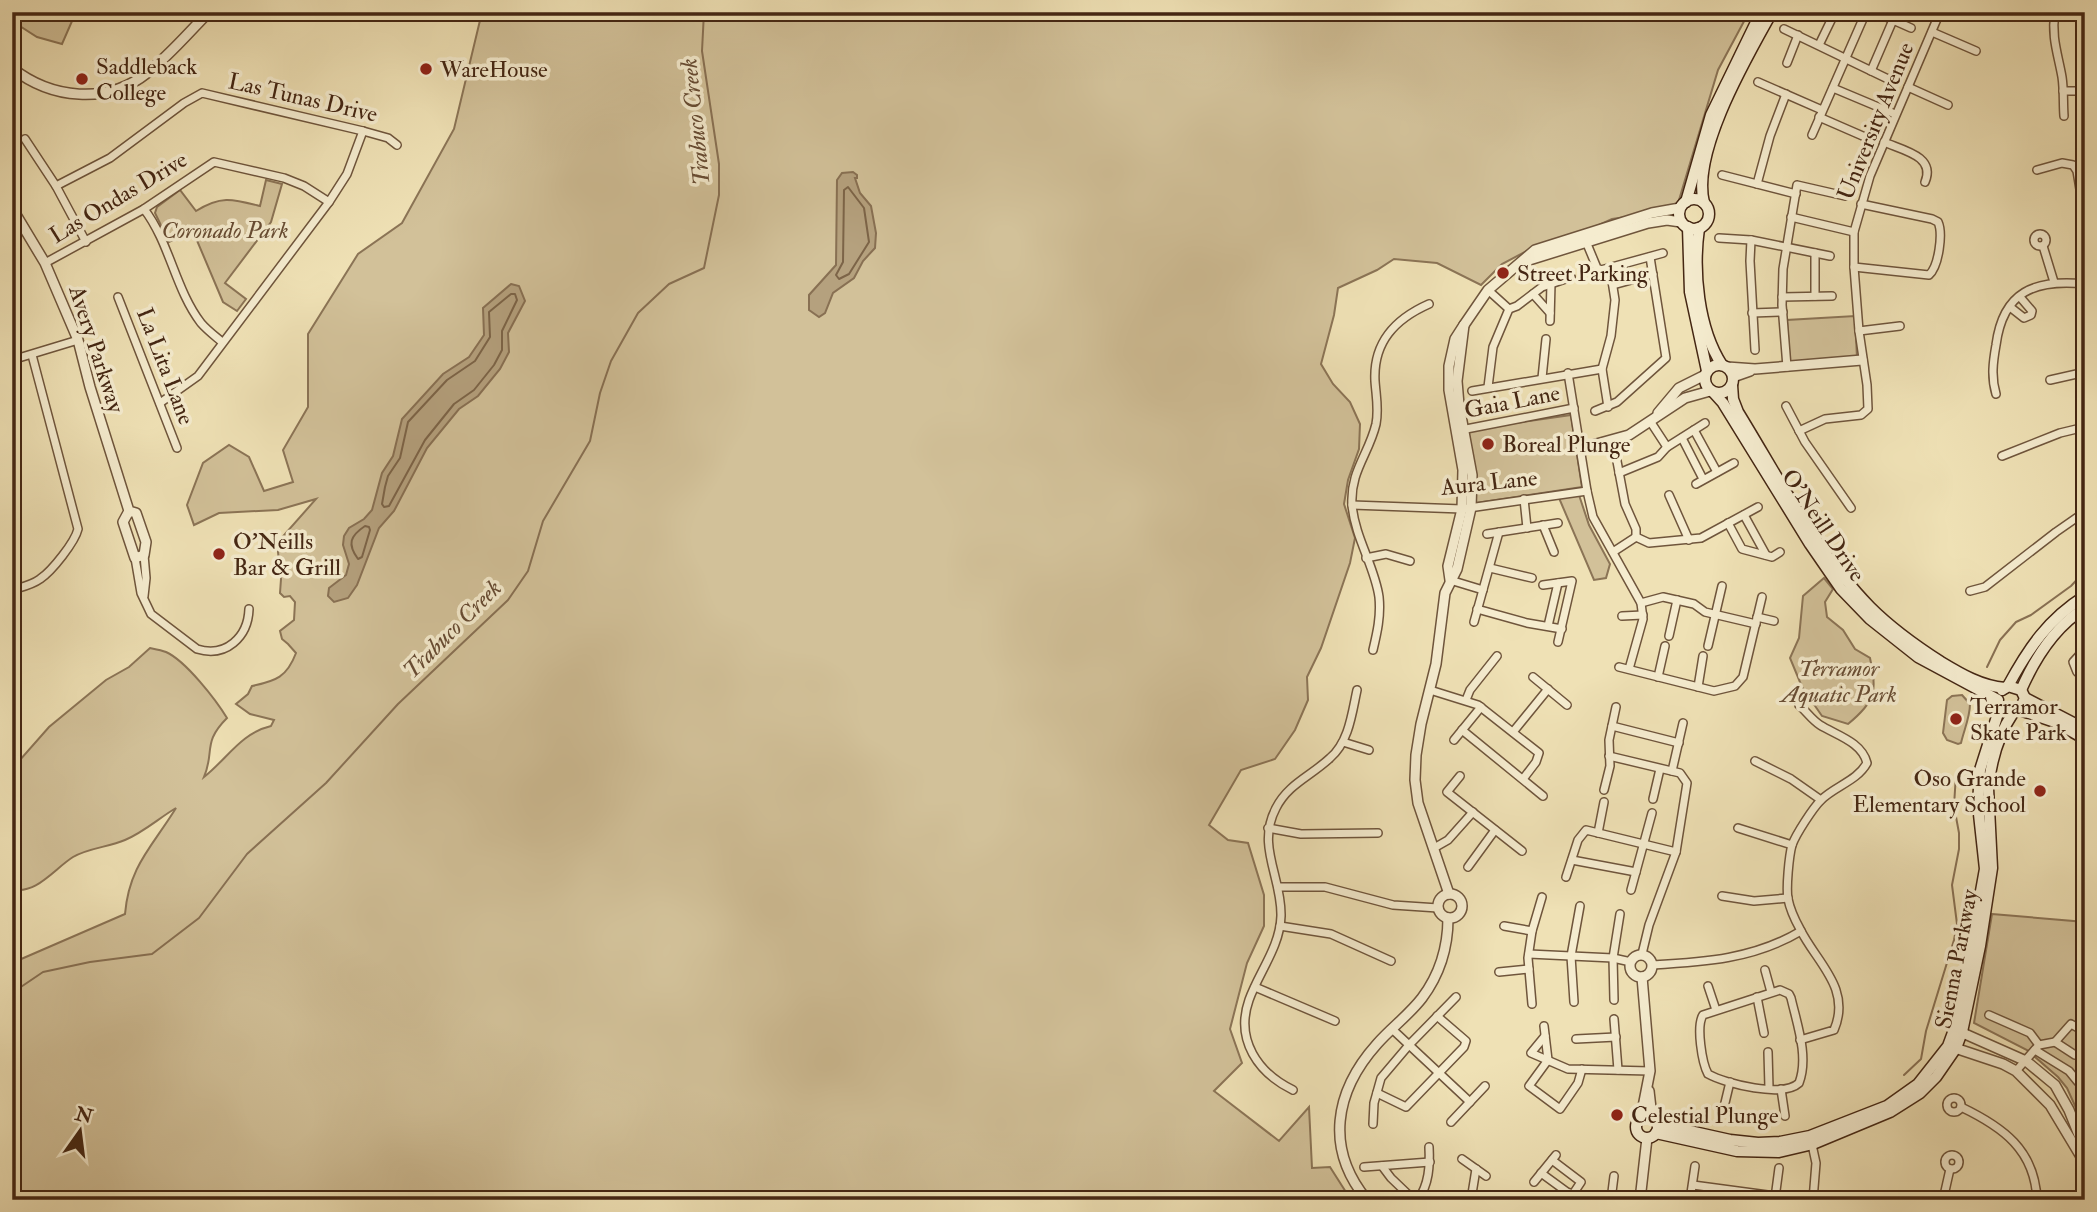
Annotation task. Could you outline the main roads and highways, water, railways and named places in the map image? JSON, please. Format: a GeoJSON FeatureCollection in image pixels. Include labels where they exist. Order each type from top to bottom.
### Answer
{"type":"FeatureCollection","features":[{"type":"Feature","properties":{"kind":"main road","name":"O'Neill Drive"},"geometry":{"type":"LineString","coordinates":[[1761,12],[1711,115],[1683,205],[1697,264],[1709,336],[1732,381],[1733,399],[1738,412],[1811,529],[1852,588],[1871,608],[1922,650],[1956,671],[1980,683],[2006,687],[2023,694],[2085,729]]}},
{"type":"Feature","properties":{"kind":"main road","name":"O'Neill Drive"},"geometry":{"type":"LineString","coordinates":[[1689,226],[1708,217],[1702,182],[1713,136],[1732,88],[1772,12]]}},
{"type":"Feature","properties":{"kind":"main road"},"geometry":{"type":"LineString","coordinates":[[1683,205],[1695,199],[1704,203]]}},
{"type":"Feature","properties":{"kind":"main road","name":"O'Neill Drive"},"geometry":{"type":"LineString","coordinates":[[1689,226],[1690,292],[1706,373],[1705,384],[1723,403],[1841,589],[1870,619],[1918,657],[1999,703],[2006,712],[2016,711],[2055,722],[2085,739]]}},
{"type":"Feature","properties":{"kind":"main road"},"geometry":{"type":"LineString","coordinates":[[1706,373],[1714,365],[1725,366]]}},
{"type":"Feature","properties":{"kind":"main road"},"geometry":{"type":"LineString","coordinates":[[1711,391],[1725,392],[1732,381]]}},
{"type":"Feature","properties":{"kind":"main road"},"geometry":{"type":"LineString","coordinates":[[1999,703],[2000,693],[2043,629],[2062,611],[2085,596]]}},
{"type":"Feature","properties":{"kind":"main road"},"geometry":{"type":"LineString","coordinates":[[2016,711],[2032,666],[2046,644],[2085,608]]}},
{"type":"Feature","properties":{"kind":"main road","name":"Sienna Parkway"},"geometry":{"type":"LineString","coordinates":[[1958,1031],[1985,869],[1979,805],[1980,770],[1999,703]]}},
{"type":"Feature","properties":{"kind":"main road","name":"Sienna Parkway"},"geometry":{"type":"LineString","coordinates":[[1651,1130],[1641,1117],[1636,1127],[1748,1152],[1779,1152],[1866,1124],[1906,1103],[1936,1077],[1958,1031],[1991,881],[1989,774],[2001,735],[2016,711]]}},
{"type":"Feature","properties":{"kind":"water"},"geometry":{"type":"Polygon","coordinates":[[[853,172],[857,175],[855,178],[860,193],[871,206],[876,233],[875,248],[863,261],[854,278],[833,293],[825,313],[819,317],[809,310],[809,295],[836,265],[837,180],[842,173],[853,172]]]}},
{"type":"Feature","properties":{"kind":"water"},"geometry":{"type":"Polygon","coordinates":[[[511,284],[519,286],[525,301],[508,333],[509,352],[500,369],[478,396],[459,409],[427,448],[394,511],[379,528],[357,585],[348,598],[334,602],[328,596],[329,588],[346,575],[349,564],[343,545],[344,536],[349,528],[364,519],[372,510],[382,473],[393,456],[402,419],[443,374],[469,357],[484,335],[483,308],[511,284]]]}},
{"type":"Feature","properties":{"kind":"waterway","name":"Trabuco Creek"},"geometry":{"type":"LineString","coordinates":[[12,993],[43,972],[90,962],[152,954],[199,918],[247,854],[326,783],[398,704],[508,600],[528,571],[543,521],[590,441],[600,393],[611,361],[638,313],[669,284],[704,268],[719,195],[719,164],[702,51],[704,12]]}},
{"type":"Feature","properties":{"kind":"waterway"},"geometry":{"type":"LineString","coordinates":[[1987,667],[2000,640],[2016,622],[2031,615],[2071,586],[2085,571]]}},
{"type":"Feature","properties":{"kind":"waterway"},"geometry":{"type":"LineString","coordinates":[[1904,1075],[1921,1059],[1926,1031],[1957,924],[1952,885],[1959,849],[1954,806],[1956,774]]}},
{"type":"Feature","properties":{"kind":"place","name":"WareHouse"},"geometry":{"type":"Point","coordinates":[426,69]}},
{"type":"Feature","properties":{"kind":"place","name":"Saddleback College"},"geometry":{"type":"Point","coordinates":[82,79]}},
{"type":"Feature","properties":{"kind":"place","name":"Street Parking"},"geometry":{"type":"Point","coordinates":[1503,273]}},
{"type":"Feature","properties":{"kind":"place","name":"Boreal Plunge"},"geometry":{"type":"Point","coordinates":[1488,444]}},
{"type":"Feature","properties":{"kind":"place","name":"O'Neills Bar & Grill"},"geometry":{"type":"Point","coordinates":[219,554]}},
{"type":"Feature","properties":{"kind":"place","name":"Terramor Skate Park"},"geometry":{"type":"Point","coordinates":[1956,719]}},
{"type":"Feature","properties":{"kind":"place","name":"Oso Grande Elementary School"},"geometry":{"type":"Point","coordinates":[2040,791]}},
{"type":"Feature","properties":{"kind":"place","name":"Celestial Plunge"},"geometry":{"type":"Point","coordinates":[1617,1115]}},
{"type":"Feature","properties":{"kind":"park label","name":"Coronado Park"},"geometry":{"type":"Point","coordinates":[225,230]}},
{"type":"Feature","properties":{"kind":"park label","name":"Terramor Aquatic Park"},"geometry":{"type":"Point","coordinates":[1839,681]}}]}
